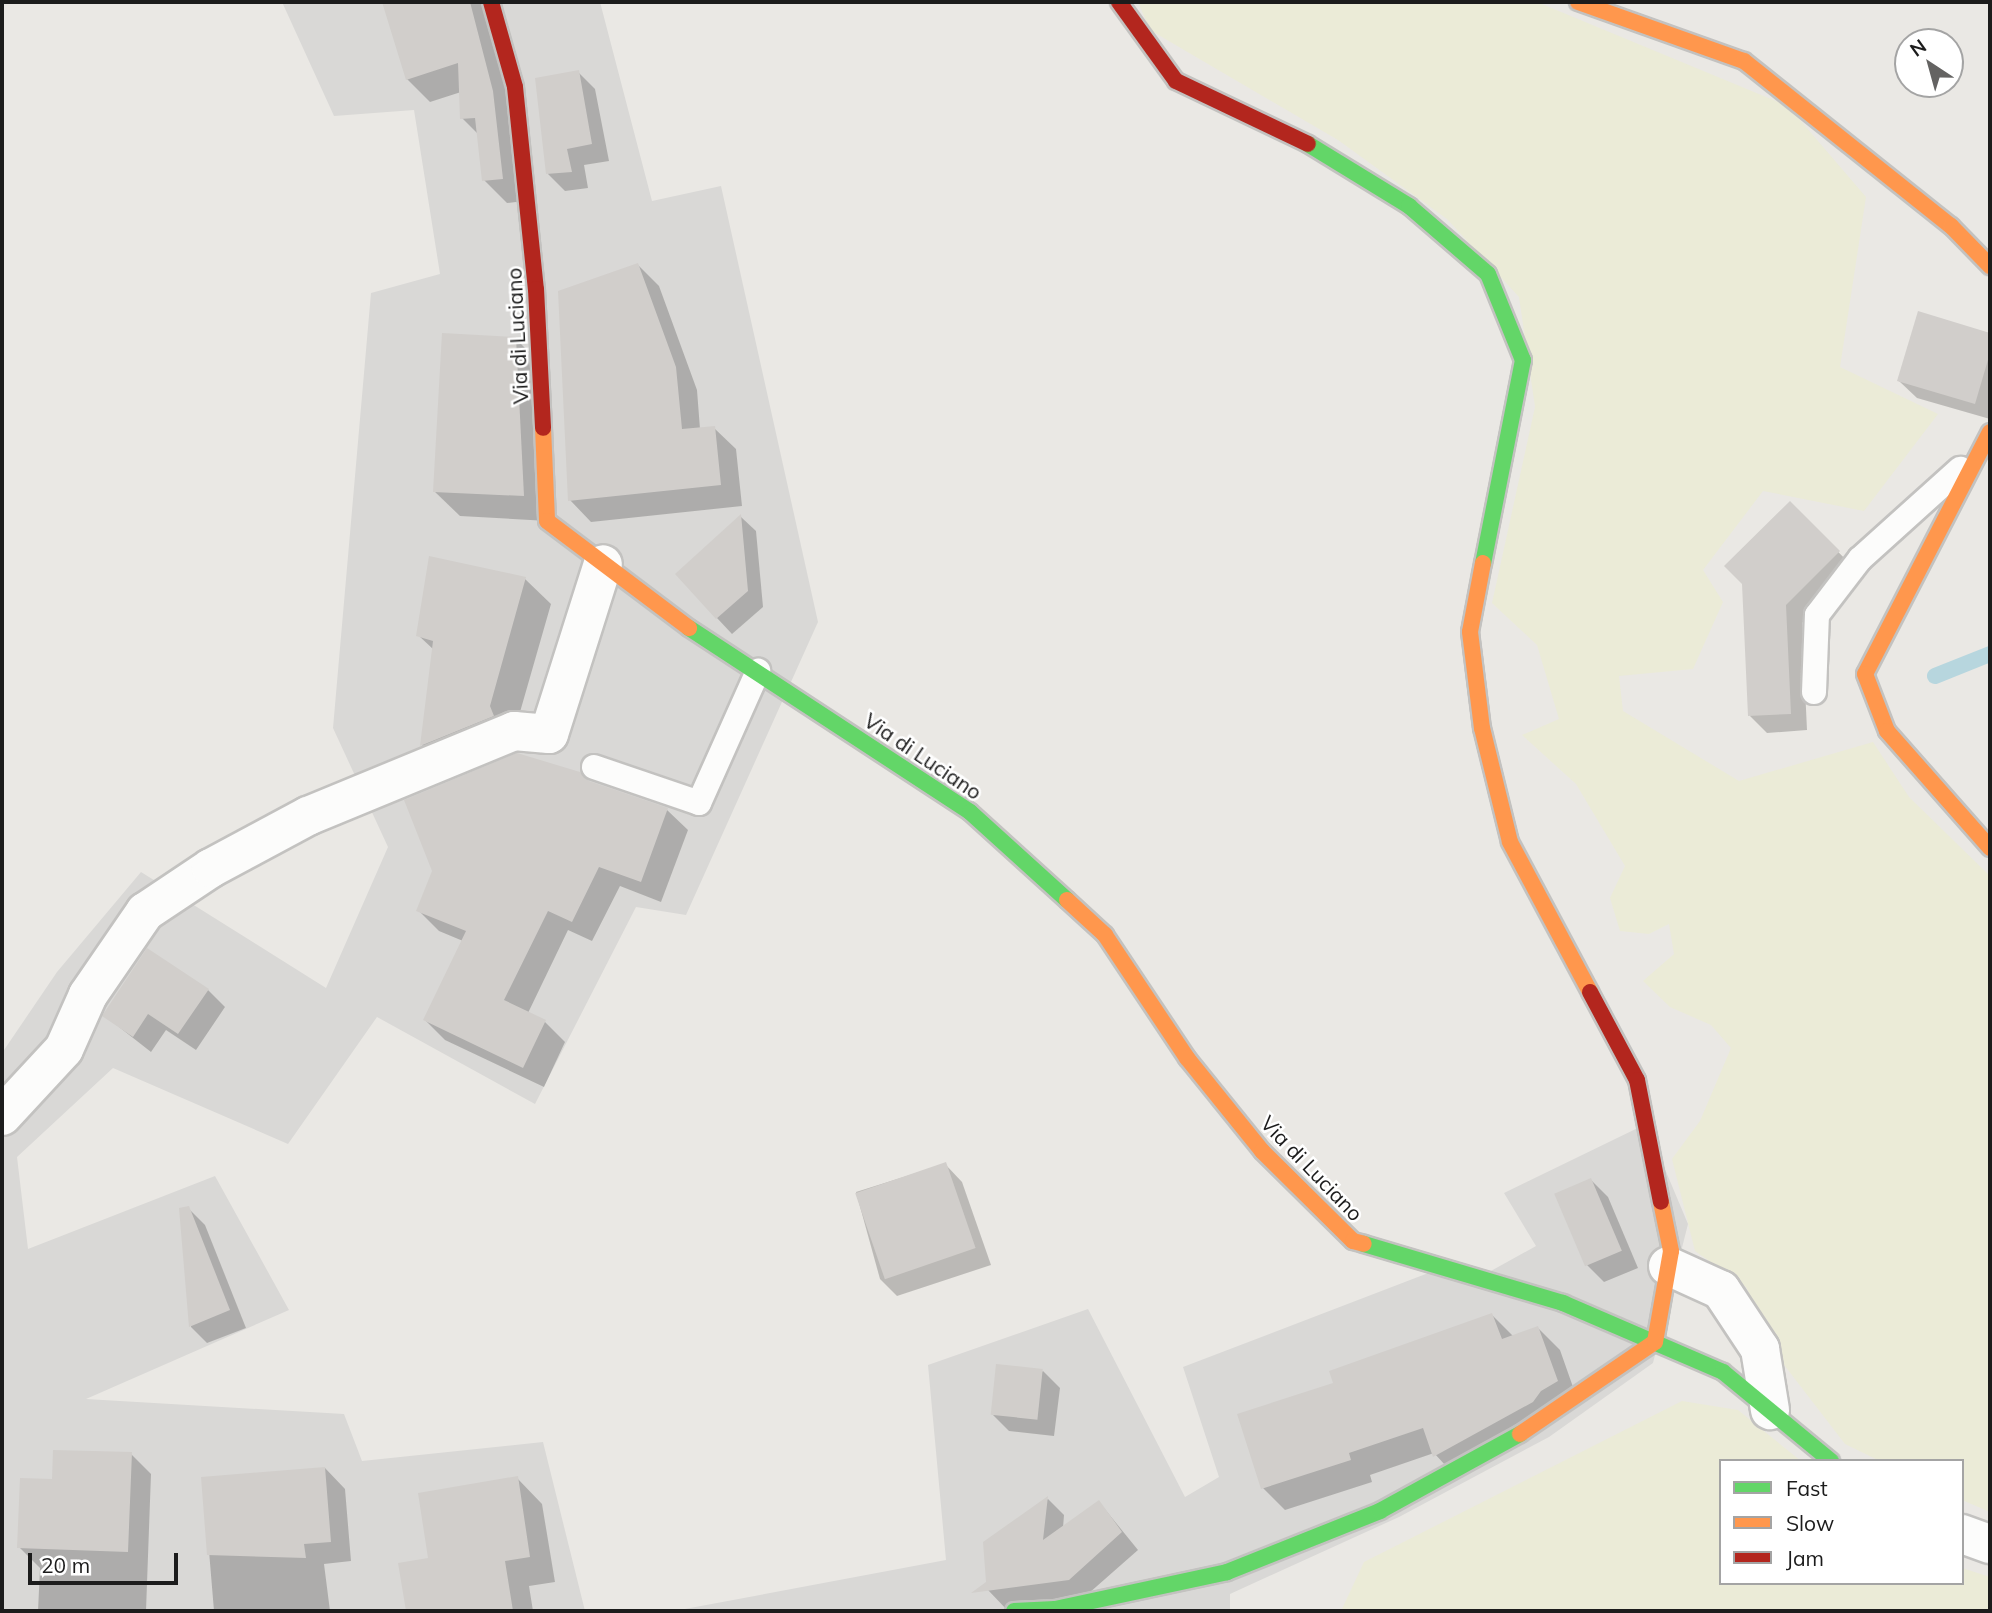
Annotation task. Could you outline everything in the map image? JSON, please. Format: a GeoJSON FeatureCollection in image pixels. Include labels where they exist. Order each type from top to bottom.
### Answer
{"type":"FeatureCollection","features":[{"type":"Feature","properties":{"kind":"street","name":"Via di Luciano"},"geometry":{"type":"LineString","coordinates":[[491,2],[516,87],[537,289],[547,521],[652,604],[970,812],[1105,935],[1188,1058],[1262,1151],[1353,1241],[1563,1303],[1723,1372],[1829,1459]]}},
{"type":"Feature","properties":{"kind":"street"},"geometry":{"type":"LineString","coordinates":[[1014,1611],[1055,1609],[1227,1572],[1380,1511],[1545,1420],[1588,1385],[1656,1342],[1671,1251],[1637,1080],[1510,842],[1482,728],[1470,632],[1523,360],[1488,274],[1409,206],[1309,144],[1176,80],[1119,2]]}},
{"type":"Feature","properties":{"kind":"street"},"geometry":{"type":"LineString","coordinates":[[1578,2],[1744,61],[1951,226],[1990,266]]}},
{"type":"Feature","properties":{"kind":"street"},"geometry":{"type":"LineString","coordinates":[[1990,432],[1865,674],[1887,731],[1990,848]]}},
{"type":"Feature","properties":{"kind":"street"},"geometry":{"type":"LineString","coordinates":[[2,1116],[65,1049],[88,995],[145,912],[211,868],[308,816],[514,732],[549,734],[603,564]]}},
{"type":"Feature","properties":{"kind":"street"},"geometry":{"type":"LineString","coordinates":[[1668,1266],[1721,1290],[1760,1349],[1770,1410]]}},
{"type":"Feature","properties":{"kind":"street"},"geometry":{"type":"LineString","coordinates":[[1964,1535],[1990,1544]]}},
{"type":"Feature","properties":{"kind":"lane"},"geometry":{"type":"LineString","coordinates":[[1814,692],[1817,615],[1860,559],[1977,454]]}},
{"type":"Feature","properties":{"kind":"lane"},"geometry":{"type":"LineString","coordinates":[[594,767],[699,803],[758,671]]}},
{"type":"Feature","properties":{"kind":"shaded area"},"geometry":{"type":"Polygon","coordinates":[[[282,2],[600,2],[652,201],[721,186],[818,622],[686,915],[636,907],[535,1104],[377,1017],[288,1144],[113,1068],[17,1157],[28,1249],[215,1176],[289,1310],[86,1399],[344,1414],[362,1461],[543,1442],[585,1611],[2,1611],[2,1053],[57,972],[141,872],[326,988],[388,847],[333,728],[371,293],[440,274],[414,110],[334,116],[282,2]]]}},
{"type":"Feature","properties":{"kind":"shaded area"},"geometry":{"type":"Polygon","coordinates":[[[1646,1124],[1688,1224],[1653,1363],[1549,1437],[1399,1517],[1230,1594],[1230,1611],[674,1611],[946,1560],[928,1365],[1088,1309],[1185,1497],[1219,1477],[1183,1367],[1444,1267],[1480,1277],[1536,1246],[1504,1193],[1646,1124]]]}},
{"type":"Feature","properties":{"kind":"green space"},"geometry":{"type":"Polygon","coordinates":[[[1138,2],[1537,2],[1788,106],[1866,197],[1840,367],[1938,414],[1864,511],[1763,491],[1703,570],[1723,602],[1693,669],[1619,676],[1623,711],[1739,781],[1873,742],[1909,797],[1990,876],[1990,1512],[1964,1501],[1964,1459],[1876,1459],[1845,1444],[1778,1357],[1746,1287],[1695,1251],[1672,1159],[1700,1121],[1731,1048],[1711,1025],[1670,1007],[1643,981],[1674,954],[1669,924],[1649,934],[1620,931],[1610,898],[1625,866],[1576,784],[1522,735],[1559,719],[1537,645],[1492,603],[1535,407],[1519,297],[1447,219],[1338,140],[1150,30],[1138,2]]]}},
{"type":"Feature","properties":{"kind":"green space"},"geometry":{"type":"Polygon","coordinates":[[[1682,1401],[1738,1410],[1799,1459],[1719,1459],[1719,1585],[1964,1585],[1964,1569],[1990,1577],[1990,1611],[1341,1611],[1364,1562],[1682,1401]]]}},
{"type":"Feature","properties":{"kind":"building"},"geometry":{"type":"Polygon","coordinates":[[[382,2],[470,2],[493,91],[503,179],[482,181],[475,118],[460,119],[458,63],[406,80],[382,2]]]}},
{"type":"Feature","properties":{"kind":"building"},"geometry":{"type":"Polygon","coordinates":[[[579,70],[592,144],[567,149],[572,172],[546,174],[535,78],[579,70]]]}},
{"type":"Feature","properties":{"kind":"building"},"geometry":{"type":"Polygon","coordinates":[[[638,263],[676,367],[682,429],[715,426],[721,485],[568,501],[558,291],[638,263]]]}},
{"type":"Feature","properties":{"kind":"building"},"geometry":{"type":"Polygon","coordinates":[[[1918,311],[1990,333],[1990,353],[1975,404],[1897,381],[1918,311]]]}},
{"type":"Feature","properties":{"kind":"building"},"geometry":{"type":"Polygon","coordinates":[[[442,333],[516,337],[524,496],[433,492],[442,333]]]}},
{"type":"Feature","properties":{"kind":"building"},"geometry":{"type":"Polygon","coordinates":[[[1790,501],[1840,551],[1786,605],[1791,714],[1748,716],[1742,584],[1724,566],[1790,501]]]}},
{"type":"Feature","properties":{"kind":"building"},"geometry":{"type":"Polygon","coordinates":[[[741,514],[748,591],[716,619],[675,574],[741,514]]]}},
{"type":"Feature","properties":{"kind":"building"},"geometry":{"type":"Polygon","coordinates":[[[429,556],[526,577],[490,706],[494,716],[420,746],[433,641],[416,636],[429,556]]]}},
{"type":"Feature","properties":{"kind":"building"},"geometry":{"type":"Polygon","coordinates":[[[517,753],[580,772],[589,781],[668,808],[641,882],[599,867],[572,922],[548,911],[504,1000],[546,1020],[523,1068],[423,1020],[466,931],[416,911],[432,871],[404,800],[517,753]]]}},
{"type":"Feature","properties":{"kind":"building"},"geometry":{"type":"Polygon","coordinates":[[[147,948],[209,989],[178,1034],[148,1014],[133,1037],[102,1016],[147,948]]]}},
{"type":"Feature","properties":{"kind":"building"},"geometry":{"type":"Polygon","coordinates":[[[946,1162],[976,1248],[885,1279],[855,1193],[946,1162]]]}},
{"type":"Feature","properties":{"kind":"building"},"geometry":{"type":"Polygon","coordinates":[[[1591,1178],[1622,1251],[1585,1266],[1554,1194],[1591,1178]]]}},
{"type":"Feature","properties":{"kind":"building"},"geometry":{"type":"Polygon","coordinates":[[[189,1206],[230,1310],[189,1327],[179,1208],[189,1206]]]}},
{"type":"Feature","properties":{"kind":"building"},"geometry":{"type":"Polygon","coordinates":[[[1492,1313],[1502,1339],[1538,1326],[1558,1381],[1541,1391],[1533,1402],[1433,1457],[1423,1428],[1349,1453],[1351,1460],[1261,1489],[1237,1414],[1333,1383],[1329,1371],[1492,1313]]]}},
{"type":"Feature","properties":{"kind":"building"},"geometry":{"type":"Polygon","coordinates":[[[996,1364],[1043,1369],[1037,1420],[991,1415],[996,1364]]]}},
{"type":"Feature","properties":{"kind":"building"},"geometry":{"type":"Polygon","coordinates":[[[53,1450],[132,1452],[128,1552],[17,1548],[20,1478],[52,1479],[53,1450]]]}},
{"type":"Feature","properties":{"kind":"building"},"geometry":{"type":"Polygon","coordinates":[[[325,1467],[331,1542],[304,1544],[306,1558],[207,1555],[201,1477],[325,1467]]]}},
{"type":"Feature","properties":{"kind":"building"},"geometry":{"type":"Polygon","coordinates":[[[518,1476],[530,1557],[505,1561],[513,1611],[406,1611],[398,1563],[428,1558],[418,1493],[518,1476]]]}},
{"type":"Feature","properties":{"kind":"building"},"geometry":{"type":"Polygon","coordinates":[[[1048,1496],[1043,1540],[1099,1500],[1122,1532],[1069,1580],[971,1593],[986,1582],[983,1542],[1048,1496]]]}},
{"type":"Feature","properties":{"kind":"waterway"},"geometry":{"type":"LineString","coordinates":[[1935,676],[1990,654]]}},
{"type":"Feature","properties":{"kind":"traffic: fast"},"geometry":{"type":"LineString","coordinates":[[1308,144],[1409,206],[1488,274],[1523,360],[1483,563]]}},
{"type":"Feature","properties":{"kind":"traffic: fast"},"geometry":{"type":"LineString","coordinates":[[689,628],[970,812],[1067,900]]}},
{"type":"Feature","properties":{"kind":"traffic: fast"},"geometry":{"type":"LineString","coordinates":[[1364,1244],[1563,1303],[1723,1372],[1829,1459]]}},
{"type":"Feature","properties":{"kind":"traffic: fast"},"geometry":{"type":"LineString","coordinates":[[1014,1611],[1055,1609],[1227,1572],[1380,1511],[1520,1434]]}},
{"type":"Feature","properties":{"kind":"traffic: slow"},"geometry":{"type":"LineString","coordinates":[[1578,2],[1744,61],[1951,226],[1990,266]]}},
{"type":"Feature","properties":{"kind":"traffic: slow"},"geometry":{"type":"LineString","coordinates":[[543,428],[547,521],[689,628]]}},
{"type":"Feature","properties":{"kind":"traffic: slow"},"geometry":{"type":"LineString","coordinates":[[1990,432],[1865,674],[1887,731],[1990,848]]}},
{"type":"Feature","properties":{"kind":"traffic: slow"},"geometry":{"type":"LineString","coordinates":[[1483,563],[1470,632],[1482,728],[1510,842],[1590,992]]}},
{"type":"Feature","properties":{"kind":"traffic: slow"},"geometry":{"type":"LineString","coordinates":[[1067,900],[1105,935],[1187,1058],[1262,1151],[1353,1241],[1364,1244]]}},
{"type":"Feature","properties":{"kind":"traffic: slow"},"geometry":{"type":"LineString","coordinates":[[1520,1434],[1655,1342],[1671,1251],[1661,1202]]}},
{"type":"Feature","properties":{"kind":"traffic: jam"},"geometry":{"type":"LineString","coordinates":[[491,2],[515,87],[536,289],[543,428]]}},
{"type":"Feature","properties":{"kind":"traffic: jam"},"geometry":{"type":"LineString","coordinates":[[1119,2],[1176,81],[1308,144]]}},
{"type":"Feature","properties":{"kind":"traffic: jam"},"geometry":{"type":"LineString","coordinates":[[1590,992],[1637,1080],[1661,1202]]}}]}
